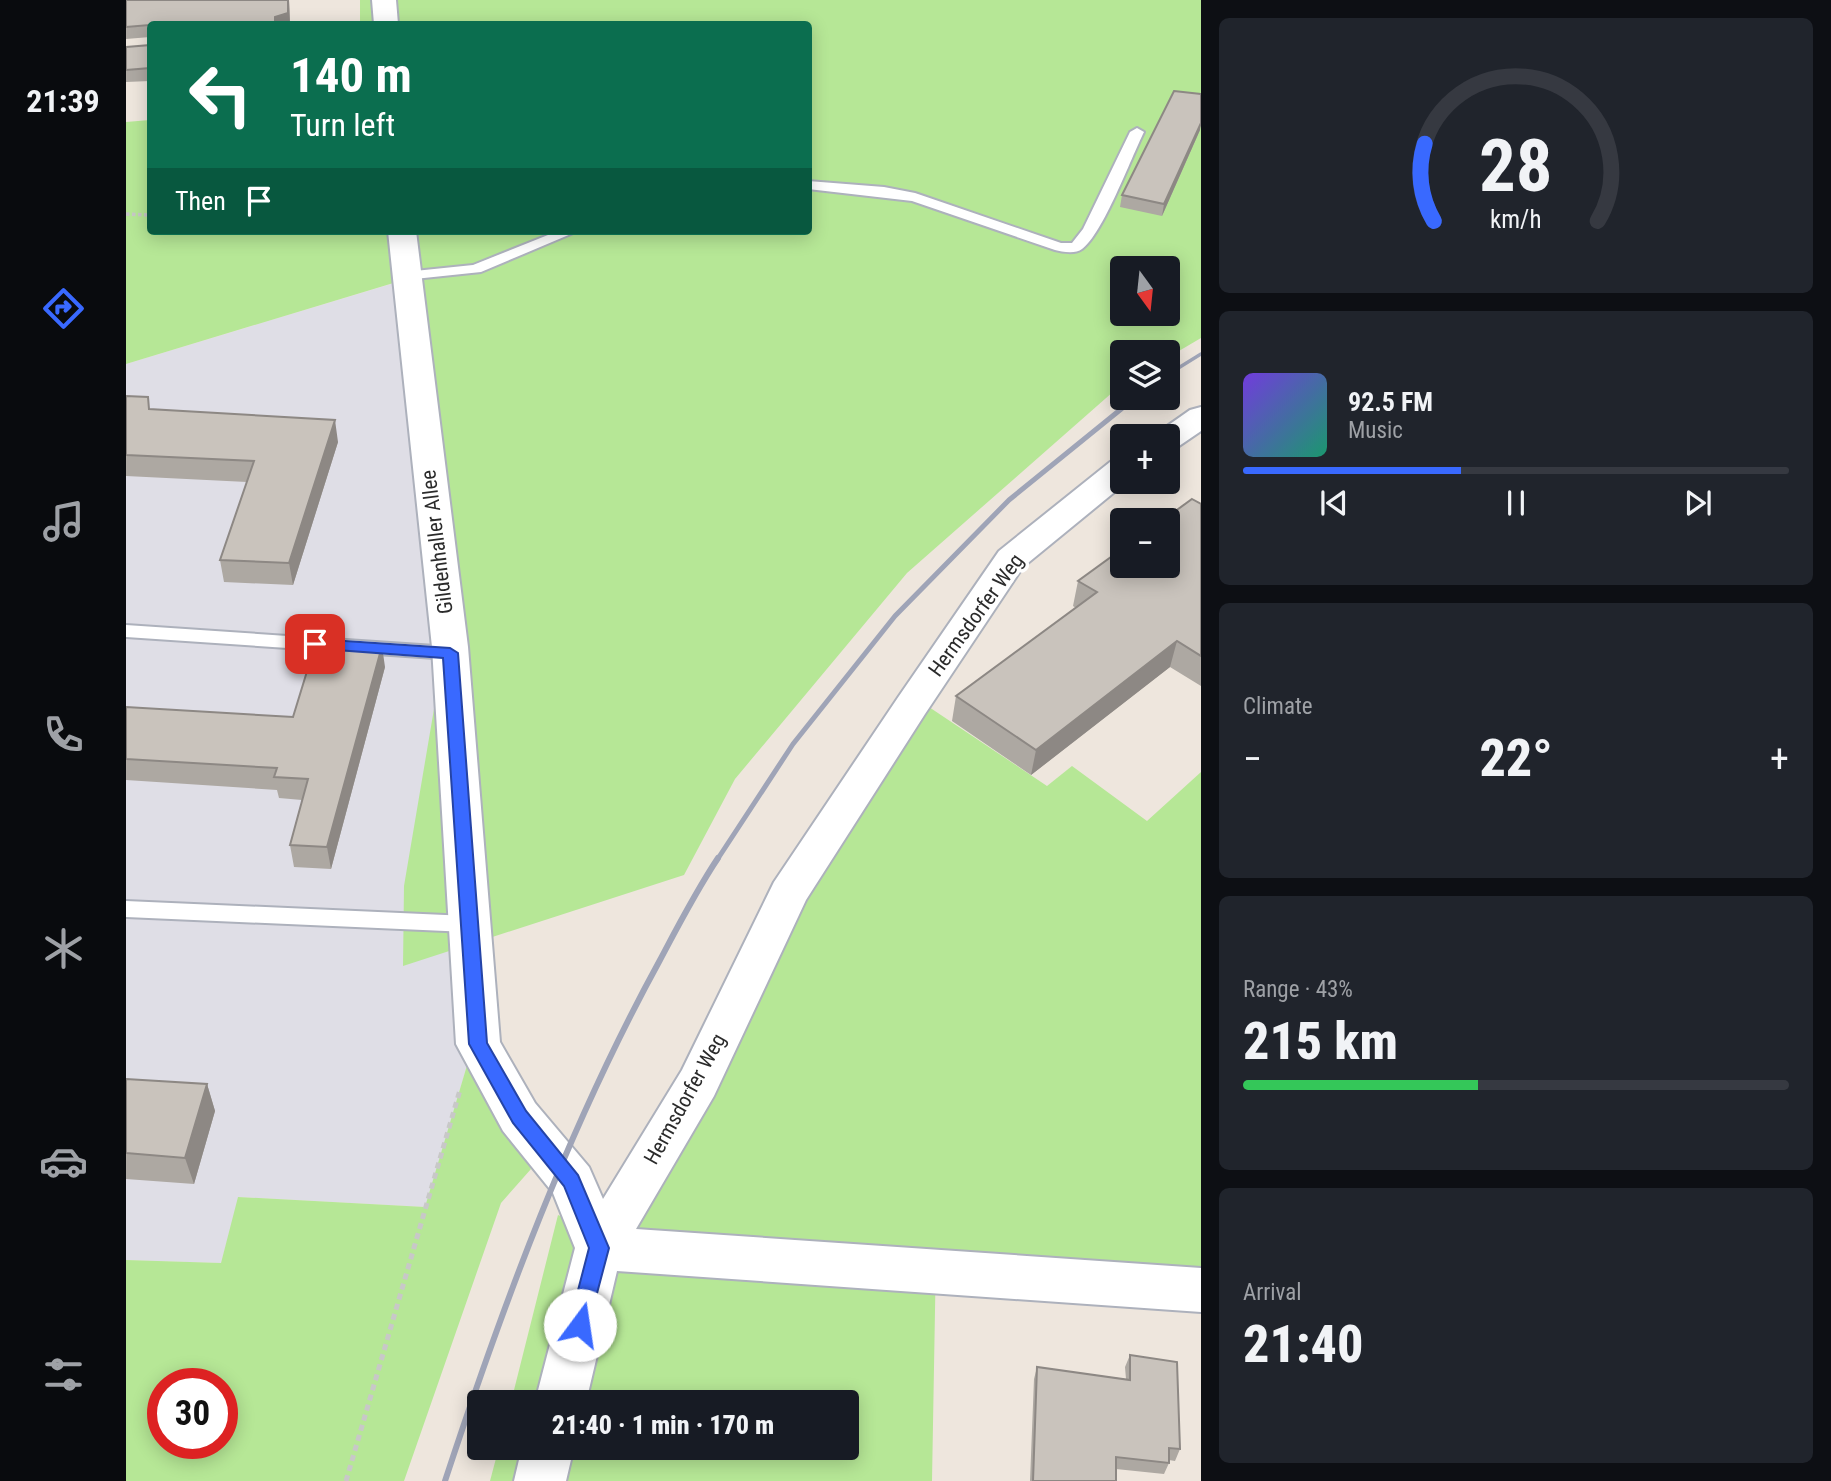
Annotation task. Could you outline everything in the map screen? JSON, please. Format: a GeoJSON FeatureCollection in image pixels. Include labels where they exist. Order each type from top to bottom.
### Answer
{"type":"FeatureCollection","features":[{"type":"Feature","properties":{"kind":"street"},"geometry":{"type":"LineString","coordinates":[[384,0],[386,21]]}},
{"type":"Feature","properties":{"kind":"street","name":"Gildenhaller Allee"},"geometry":{"type":"LineString","coordinates":[[402,235],[450,653],[478,1044],[519,1117],[572,1181],[599,1248]]}},
{"type":"Feature","properties":{"kind":"street"},"geometry":{"type":"LineString","coordinates":[[1180,431],[1201,417]]}},
{"type":"Feature","properties":{"kind":"street","name":"Hermsdorfer Weg"},"geometry":{"type":"LineString","coordinates":[[599,1248],[698,1083],[789,893],[912,705],[1011,559],[1110,479]]}},
{"type":"Feature","properties":{"kind":"street"},"geometry":{"type":"LineString","coordinates":[[563,1390],[599,1248],[1201,1290]]}},
{"type":"Feature","properties":{"kind":"street"},"geometry":{"type":"LineString","coordinates":[[540,1481],[545,1460]]}},
{"type":"Feature","properties":{"kind":"lane"},"geometry":{"type":"LineString","coordinates":[[812,185],[884,191],[915,197],[1060,247],[1076,247],[1090,230],[1137,132]]}},
{"type":"Feature","properties":{"kind":"lane"},"geometry":{"type":"LineString","coordinates":[[405,276],[476,269],[561,235]]}},
{"type":"Feature","properties":{"kind":"lane"},"geometry":{"type":"LineString","coordinates":[[126,631],[450,653]]}},
{"type":"Feature","properties":{"kind":"lane"},"geometry":{"type":"LineString","coordinates":[[126,909],[468,924]]}},
{"type":"Feature","properties":{"kind":"path"},"geometry":{"type":"LineString","coordinates":[[126,214],[147,215]]}},
{"type":"Feature","properties":{"kind":"path"},"geometry":{"type":"LineString","coordinates":[[346,1481],[468,1062],[478,1044]]}},
{"type":"Feature","properties":{"kind":"shaded area"},"geometry":{"type":"Polygon","coordinates":[[[401,281],[468,1062],[426,1207],[239,1197],[221,1263],[126,1260],[126,364],[401,281]]]}},
{"type":"Feature","properties":{"kind":"green space"},"geometry":{"type":"Polygon","coordinates":[[[360,0],[1201,0],[1201,338],[1180,350],[1180,340],[1110,340],[1110,395],[907,573],[735,779],[684,875],[403,966],[404,886],[445,644],[400,281],[126,364],[126,122],[147,120],[147,235],[812,235],[812,21],[360,21],[360,0]]]}},
{"type":"Feature","properties":{"kind":"green space"},"geometry":{"type":"Polygon","coordinates":[[[923,703],[1047,786],[1072,766],[1147,821],[1201,772],[1201,1281],[936,1254],[932,1481],[490,1481],[496,1460],[859,1460],[859,1390],[514,1390],[558,1215],[618,1242],[800,893],[923,703]]]}},
{"type":"Feature","properties":{"kind":"green space"},"geometry":{"type":"Polygon","coordinates":[[[468,1062],[531,1169],[501,1203],[404,1481],[126,1481],[126,1260],[221,1263],[238,1197],[425,1207],[468,1062]]]}},
{"type":"Feature","properties":{"kind":"building"},"geometry":{"type":"Polygon","coordinates":[[[126,0],[288,0],[288,13],[275,17],[275,21],[147,21],[147,25],[126,27],[126,0]]]}},
{"type":"Feature","properties":{"kind":"building"},"geometry":{"type":"Polygon","coordinates":[[[147,45],[147,68],[126,70],[126,47],[147,45]]]}},
{"type":"Feature","properties":{"kind":"building"},"geometry":{"type":"Polygon","coordinates":[[[1174,91],[1201,94],[1201,123],[1164,204],[1122,195],[1174,91]]]}},
{"type":"Feature","properties":{"kind":"building"},"geometry":{"type":"Polygon","coordinates":[[[126,396],[148,397],[149,409],[335,420],[289,563],[220,560],[254,461],[126,455],[126,396]]]}},
{"type":"Feature","properties":{"kind":"building"},"geometry":{"type":"Polygon","coordinates":[[[1192,499],[1201,504],[1201,656],[1177,641],[1036,750],[956,696],[1097,592],[1078,581],[1110,558],[1110,578],[1180,578],[1180,508],[1192,499]]]}},
{"type":"Feature","properties":{"kind":"building"},"geometry":{"type":"Polygon","coordinates":[[[316,642],[382,646],[327,847],[290,845],[308,779],[274,777],[277,768],[126,759],[126,707],[293,717],[316,642]]]}},
{"type":"Feature","properties":{"kind":"building"},"geometry":{"type":"Polygon","coordinates":[[[126,1079],[207,1084],[185,1158],[126,1153],[126,1079]]]}},
{"type":"Feature","properties":{"kind":"building"},"geometry":{"type":"Polygon","coordinates":[[[1130,1355],[1177,1362],[1180,1449],[1169,1448],[1169,1463],[1116,1457],[1116,1481],[1033,1481],[1037,1367],[1130,1380],[1130,1355]]]}},
{"type":"Feature","properties":{"kind":"railway"},"geometry":{"type":"LineString","coordinates":[[1180,367],[1201,354]]}},
{"type":"Feature","properties":{"kind":"railway"},"geometry":{"type":"LineString","coordinates":[[717,860],[793,744],[895,616],[1009,500],[1120,410]]}},
{"type":"Feature","properties":{"kind":"railway"},"geometry":{"type":"LineString","coordinates":[[445,1481],[515,1281],[596,1086],[627,1023],[718,858]]}},
{"type":"Feature","properties":{"kind":"route"},"geometry":{"type":"LineString","coordinates":[[315,644],[450,653],[478,1044],[519,1117],[572,1181],[599,1248],[580,1325]]}}]}
